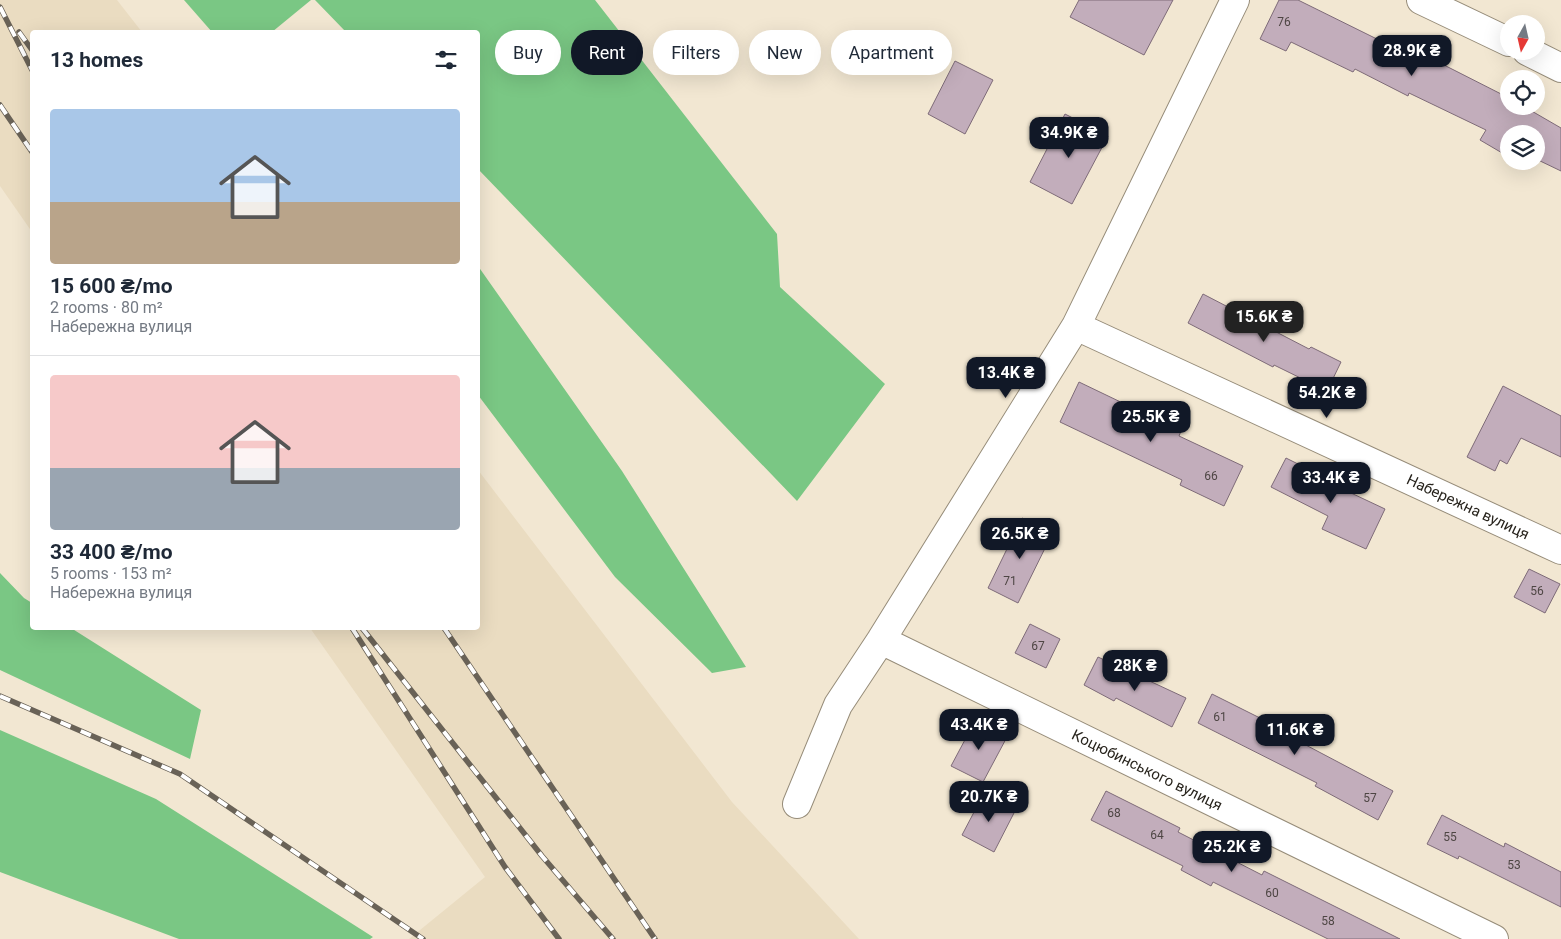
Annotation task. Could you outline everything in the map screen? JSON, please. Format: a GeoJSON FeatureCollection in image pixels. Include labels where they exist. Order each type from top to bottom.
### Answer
{"type":"FeatureCollection","features":[{"type":"Feature","properties":{"kind":"street"},"geometry":{"type":"LineString","coordinates":[[797,804],[838,705],[881,640],[1076,326],[1235,0]]}},
{"type":"Feature","properties":{"kind":"street"},"geometry":{"type":"LineString","coordinates":[[1421,0],[1500,38]]}},
{"type":"Feature","properties":{"kind":"street"},"geometry":{"type":"LineString","coordinates":[[1545,60],[1561,68]]}},
{"type":"Feature","properties":{"kind":"street","name":"Набережна вулиця"},"geometry":{"type":"LineString","coordinates":[[1076,326],[1561,550]]}},
{"type":"Feature","properties":{"kind":"street","name":"Коцюбинського вулиця"},"geometry":{"type":"LineString","coordinates":[[881,640],[1494,939]]}},
{"type":"Feature","properties":{"kind":"shaded area"},"geometry":{"type":"Polygon","coordinates":[[[0,0],[117,0],[140,30],[30,30],[30,229],[0,186],[0,0]]]}},
{"type":"Feature","properties":{"kind":"shaded area"},"geometry":{"type":"Polygon","coordinates":[[[480,473],[732,802],[859,939],[409,939],[485,877],[311,630],[480,630],[480,473]]]}},
{"type":"Feature","properties":{"kind":"green space"},"geometry":{"type":"Polygon","coordinates":[[[184,0],[311,0],[274,30],[210,30],[184,0]]]}},
{"type":"Feature","properties":{"kind":"green space"},"geometry":{"type":"Polygon","coordinates":[[[315,0],[595,0],[618,30],[571,30],[571,75],[643,75],[643,62],[777,234],[780,287],[885,384],[797,501],[480,171],[480,30],[344,30],[315,0]]]}},
{"type":"Feature","properties":{"kind":"green space"},"geometry":{"type":"Polygon","coordinates":[[[480,269],[622,471],[746,667],[712,673],[615,577],[480,398],[480,269]]]}},
{"type":"Feature","properties":{"kind":"green space"},"geometry":{"type":"Polygon","coordinates":[[[0,573],[30,602],[30,630],[74,630],[201,710],[190,759],[0,670],[0,573]]]}},
{"type":"Feature","properties":{"kind":"green space"},"geometry":{"type":"Polygon","coordinates":[[[0,730],[156,799],[373,937],[370,939],[179,939],[0,872],[0,730]]]}},
{"type":"Feature","properties":{"kind":"building"},"geometry":{"type":"Polygon","coordinates":[[[1079,0],[1173,0],[1144,55],[1070,17],[1079,0]]]}},
{"type":"Feature","properties":{"kind":"building"},"geometry":{"type":"Polygon","coordinates":[[[1279,0],[1298,0],[1387,44],[1389,41],[1441,66],[1442,64],[1500,93],[1500,115],[1539,115],[1561,128],[1561,171],[1545,163],[1545,125],[1500,125],[1500,152],[1480,140],[1486,130],[1409,93],[1408,96],[1355,69],[1353,72],[1291,42],[1286,51],[1260,39],[1279,0]]]}},
{"type":"Feature","properties":{"kind":"building"},"geometry":{"type":"Polygon","coordinates":[[[955,61],[993,80],[965,134],[928,114],[948,75],[952,75],[952,67],[955,61]]]}},
{"type":"Feature","properties":{"kind":"building"},"geometry":{"type":"Polygon","coordinates":[[[1065,114],[1108,136],[1072,204],[1030,182],[1065,114]]]}},
{"type":"Feature","properties":{"kind":"building"},"geometry":{"type":"Polygon","coordinates":[[[1203,294],[1309,349],[1311,347],[1341,362],[1327,391],[1274,365],[1273,367],[1188,323],[1203,294]]]}},
{"type":"Feature","properties":{"kind":"building"},"geometry":{"type":"Polygon","coordinates":[[[1079,382],[1181,431],[1179,436],[1243,466],[1224,506],[1180,485],[1182,480],[1060,422],[1079,382]]]}},
{"type":"Feature","properties":{"kind":"building"},"geometry":{"type":"Polygon","coordinates":[[[1503,386],[1561,416],[1561,457],[1521,438],[1507,464],[1500,460],[1495,471],[1467,457],[1503,386]]]}},
{"type":"Feature","properties":{"kind":"building"},"geometry":{"type":"Polygon","coordinates":[[[1286,458],[1316,473],[1315,476],[1385,509],[1366,549],[1322,529],[1328,516],[1271,487],[1286,458]]]}},
{"type":"Feature","properties":{"kind":"building"},"geometry":{"type":"Polygon","coordinates":[[[1022,518],[1053,532],[1018,603],[988,588],[1022,518]]]}},
{"type":"Feature","properties":{"kind":"building"},"geometry":{"type":"Polygon","coordinates":[[[1529,569],[1560,584],[1545,613],[1514,597],[1529,569]]]}},
{"type":"Feature","properties":{"kind":"building"},"geometry":{"type":"Polygon","coordinates":[[[1030,624],[1060,639],[1046,668],[1015,653],[1030,624]]]}},
{"type":"Feature","properties":{"kind":"building"},"geometry":{"type":"Polygon","coordinates":[[[1098,657],[1186,698],[1172,727],[1116,698],[1114,701],[1084,685],[1098,657]]]}},
{"type":"Feature","properties":{"kind":"building"},"geometry":{"type":"Polygon","coordinates":[[[1212,694],[1304,740],[1302,743],[1393,791],[1378,820],[1315,786],[1317,783],[1198,723],[1212,694]]]}},
{"type":"Feature","properties":{"kind":"building"},"geometry":{"type":"Polygon","coordinates":[[[975,721],[1007,737],[983,782],[951,766],[975,721]]]}},
{"type":"Feature","properties":{"kind":"building"},"geometry":{"type":"Polygon","coordinates":[[[1106,791],[1180,828],[1178,832],[1262,875],[1264,871],[1400,939],[1328,939],[1213,882],[1211,886],[1181,870],[1183,866],[1091,820],[1106,791]]]}},
{"type":"Feature","properties":{"kind":"building"},"geometry":{"type":"Polygon","coordinates":[[[983,795],[1015,811],[994,852],[962,835],[983,795]]]}},
{"type":"Feature","properties":{"kind":"building"},"geometry":{"type":"Polygon","coordinates":[[[1442,815],[1504,847],[1505,843],[1561,872],[1561,907],[1459,856],[1458,859],[1427,844],[1442,815]]]}},
{"type":"Feature","properties":{"kind":"railway"},"geometry":{"type":"LineString","coordinates":[[0,7],[30,66]]}},
{"type":"Feature","properties":{"kind":"railway"},"geometry":{"type":"LineString","coordinates":[[19,32],[30,47]]}},
{"type":"Feature","properties":{"kind":"railway"},"geometry":{"type":"LineString","coordinates":[[0,105],[30,149]]}},
{"type":"Feature","properties":{"kind":"railway"},"geometry":{"type":"LineString","coordinates":[[353,630],[505,867],[559,939]]}},
{"type":"Feature","properties":{"kind":"railway"},"geometry":{"type":"LineString","coordinates":[[364,630],[542,856],[613,939]]}},
{"type":"Feature","properties":{"kind":"railway"},"geometry":{"type":"LineString","coordinates":[[445,630],[655,939]]}},
{"type":"Feature","properties":{"kind":"railway"},"geometry":{"type":"LineString","coordinates":[[0,696],[180,774],[423,939]]}}]}
